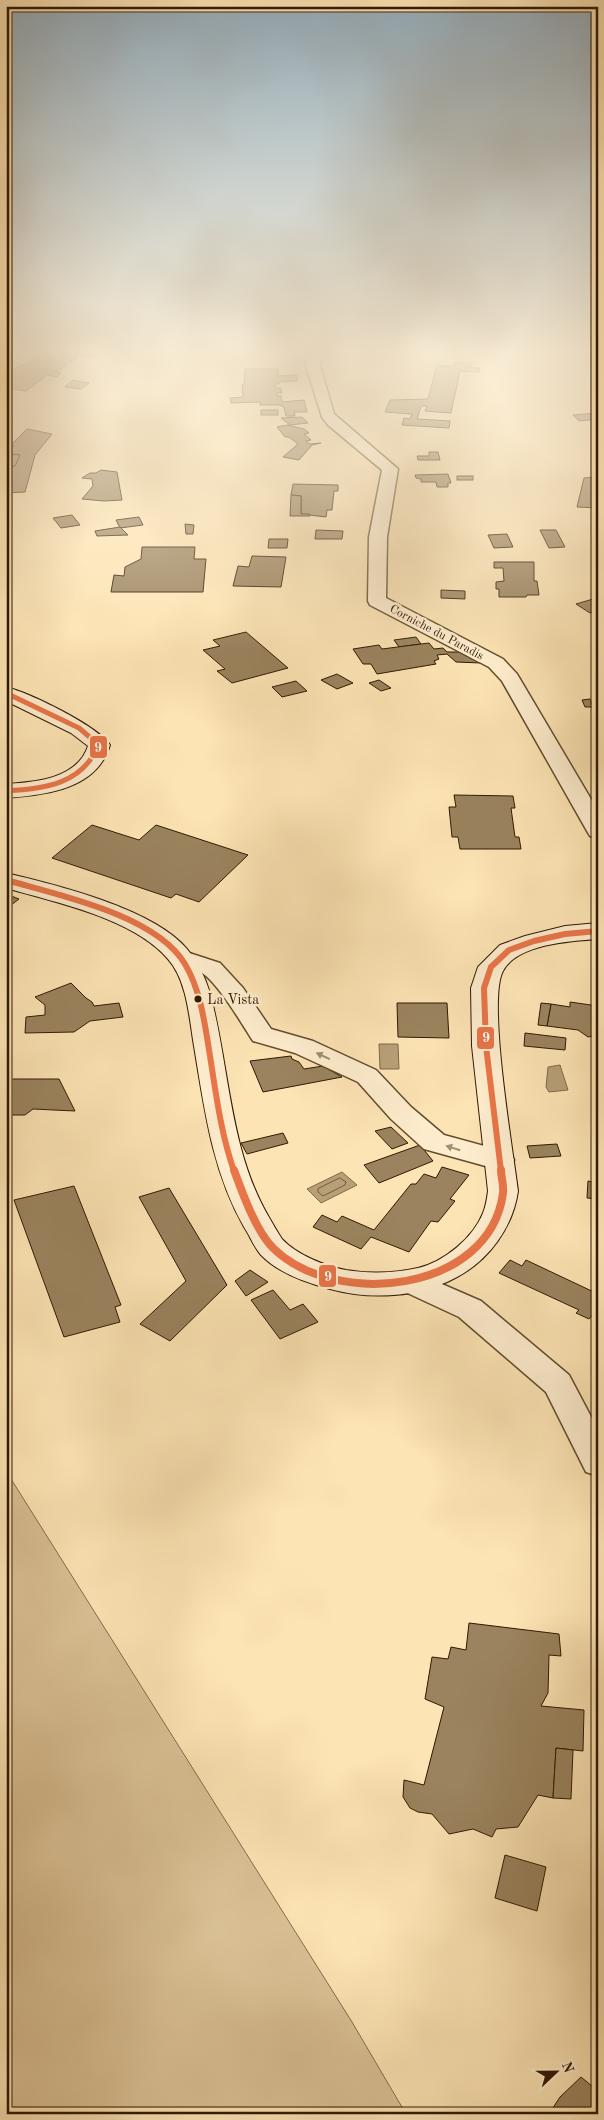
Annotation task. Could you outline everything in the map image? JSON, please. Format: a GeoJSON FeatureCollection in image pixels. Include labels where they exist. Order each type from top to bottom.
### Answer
{"type":"FeatureCollection","features":[{"type":"Feature","properties":{"kind":"main road"},"geometry":{"type":"LineString","coordinates":[[6,693],[79,728],[99,745],[98,754],[95,759],[80,774],[42,788],[6,791]]}},
{"type":"Feature","properties":{"kind":"main road"},"geometry":{"type":"LineString","coordinates":[[6,880],[130,921],[145,928],[169,944],[180,956],[199,999],[225,1140],[234,1176],[251,1215],[273,1247],[312,1272],[344,1282],[383,1284],[412,1282],[437,1273],[464,1259],[482,1238],[498,1214],[503,1191],[486,1046],[484,988],[491,967],[509,950],[534,941],[565,934],[598,931]]}},
{"type":"Feature","properties":{"kind":"street","name":"Corniche du Paradis"},"geometry":{"type":"LineString","coordinates":[[371,453],[390,469],[378,537],[377,601],[496,663],[510,678],[598,831]]}},
{"type":"Feature","properties":{"kind":"street"},"geometry":{"type":"LineString","coordinates":[[180,956],[211,968],[234,993],[262,1035],[304,1047],[366,1076],[401,1113],[434,1142],[500,1160]]}},
{"type":"Feature","properties":{"kind":"street"},"geometry":{"type":"LineString","coordinates":[[412,1282],[470,1310],[558,1384],[598,1463]]}},
{"type":"Feature","properties":{"kind":"shaded area"},"geometry":{"type":"Polygon","coordinates":[[[6,1471],[352,2022],[406,2114],[6,2114],[6,1471]]]}},
{"type":"Feature","properties":{"kind":"water"},"geometry":{"type":"Polygon","coordinates":[[[379,1044],[398,1044],[399,1069],[380,1069],[379,1044]]]}},
{"type":"Feature","properties":{"kind":"water"},"geometry":{"type":"Polygon","coordinates":[[[560,1065],[568,1090],[549,1092],[546,1087],[548,1067],[560,1065]]]}},
{"type":"Feature","properties":{"kind":"water"},"geometry":{"type":"Polygon","coordinates":[[[342,1172],[357,1185],[321,1203],[307,1189],[342,1172]]]}},
{"type":"Feature","properties":{"kind":"building"},"geometry":{"type":"Polygon","coordinates":[[[6,453],[37,453],[25,492],[6,493],[6,466],[15,466],[20,455],[6,453]]]}},
{"type":"Feature","properties":{"kind":"building"},"geometry":{"type":"Polygon","coordinates":[[[288,453],[305,453],[299,460],[283,457],[288,453]]]}},
{"type":"Feature","properties":{"kind":"building"},"geometry":{"type":"Polygon","coordinates":[[[429,453],[438,453],[440,460],[418,460],[417,456],[429,456],[429,453]]]}},
{"type":"Feature","properties":{"kind":"building"},"geometry":{"type":"Polygon","coordinates":[[[6,454],[20,455],[15,466],[6,466],[6,454]]]}},
{"type":"Feature","properties":{"kind":"building"},"geometry":{"type":"Polygon","coordinates":[[[101,470],[117,472],[122,500],[82,499],[93,486],[92,479],[82,478],[90,473],[96,473],[101,470]]]}},
{"type":"Feature","properties":{"kind":"building"},"geometry":{"type":"Polygon","coordinates":[[[448,474],[451,483],[448,483],[448,487],[437,487],[436,482],[421,482],[421,479],[416,478],[415,475],[448,474]]]}},
{"type":"Feature","properties":{"kind":"building"},"geometry":{"type":"Polygon","coordinates":[[[457,476],[473,476],[473,480],[457,480],[457,476]]]}},
{"type":"Feature","properties":{"kind":"building"},"geometry":{"type":"Polygon","coordinates":[[[598,477],[598,508],[577,507],[584,478],[598,477]]]}},
{"type":"Feature","properties":{"kind":"building"},"geometry":{"type":"Polygon","coordinates":[[[293,484],[338,485],[338,491],[334,491],[332,510],[327,510],[326,517],[301,514],[301,496],[291,495],[293,484]]]}},
{"type":"Feature","properties":{"kind":"building"},"geometry":{"type":"Polygon","coordinates":[[[291,495],[301,496],[301,514],[309,514],[310,516],[290,516],[291,495]]]}},
{"type":"Feature","properties":{"kind":"building"},"geometry":{"type":"Polygon","coordinates":[[[72,515],[80,525],[61,528],[53,518],[72,515]]]}},
{"type":"Feature","properties":{"kind":"building"},"geometry":{"type":"Polygon","coordinates":[[[139,517],[143,525],[120,528],[116,520],[139,517]]]}},
{"type":"Feature","properties":{"kind":"building"},"geometry":{"type":"Polygon","coordinates":[[[185,524],[194,525],[193,534],[186,534],[185,524]]]}},
{"type":"Feature","properties":{"kind":"building"},"geometry":{"type":"Polygon","coordinates":[[[120,527],[128,535],[97,536],[95,531],[120,527]]]}},
{"type":"Feature","properties":{"kind":"building"},"geometry":{"type":"Polygon","coordinates":[[[316,530],[343,531],[342,539],[315,539],[316,530]]]}},
{"type":"Feature","properties":{"kind":"building"},"geometry":{"type":"Polygon","coordinates":[[[540,530],[556,530],[565,547],[549,548],[540,530]]]}},
{"type":"Feature","properties":{"kind":"building"},"geometry":{"type":"Polygon","coordinates":[[[507,534],[513,547],[494,548],[488,535],[507,534]]]}},
{"type":"Feature","properties":{"kind":"building"},"geometry":{"type":"Polygon","coordinates":[[[269,539],[288,539],[287,548],[268,548],[269,539]]]}},
{"type":"Feature","properties":{"kind":"building"},"geometry":{"type":"Polygon","coordinates":[[[142,547],[195,547],[194,559],[206,559],[203,592],[111,592],[114,575],[124,576],[125,567],[141,559],[142,547]]]}},
{"type":"Feature","properties":{"kind":"building"},"geometry":{"type":"Polygon","coordinates":[[[252,556],[286,557],[281,587],[233,586],[238,566],[249,567],[252,556]]]}},
{"type":"Feature","properties":{"kind":"building"},"geometry":{"type":"Polygon","coordinates":[[[494,562],[534,562],[534,581],[537,581],[539,595],[499,597],[499,589],[496,589],[496,582],[504,581],[503,568],[494,568],[494,562]]]}},
{"type":"Feature","properties":{"kind":"building"},"geometry":{"type":"Polygon","coordinates":[[[441,590],[465,591],[465,599],[441,598],[441,590]]]}},
{"type":"Feature","properties":{"kind":"building"},"geometry":{"type":"Polygon","coordinates":[[[593,599],[598,602],[598,611],[590,613],[576,604],[593,599]]]}},
{"type":"Feature","properties":{"kind":"building"},"geometry":{"type":"Polygon","coordinates":[[[246,632],[288,668],[232,683],[217,671],[225,669],[203,650],[220,646],[213,640],[246,632]]]}},
{"type":"Feature","properties":{"kind":"building"},"geometry":{"type":"Polygon","coordinates":[[[416,637],[421,644],[399,647],[394,640],[416,637]]]}},
{"type":"Feature","properties":{"kind":"building"},"geometry":{"type":"Polygon","coordinates":[[[429,643],[434,649],[443,648],[447,652],[465,652],[481,663],[456,662],[447,654],[437,655],[439,659],[434,661],[436,664],[377,674],[371,664],[363,664],[353,649],[379,645],[382,649],[429,643]]]}},
{"type":"Feature","properties":{"kind":"building"},"geometry":{"type":"Polygon","coordinates":[[[337,674],[353,683],[337,689],[321,680],[337,674]]]}},
{"type":"Feature","properties":{"kind":"building"},"geometry":{"type":"Polygon","coordinates":[[[379,680],[391,688],[381,691],[369,683],[379,680]]]}},
{"type":"Feature","properties":{"kind":"building"},"geometry":{"type":"Polygon","coordinates":[[[296,681],[307,691],[282,697],[272,687],[296,681]]]}},
{"type":"Feature","properties":{"kind":"building"},"geometry":{"type":"Polygon","coordinates":[[[590,699],[593,707],[585,707],[582,700],[590,699]]]}},
{"type":"Feature","properties":{"kind":"building"},"geometry":{"type":"Polygon","coordinates":[[[454,795],[513,796],[515,808],[511,808],[515,837],[519,837],[521,849],[460,849],[458,837],[452,837],[449,807],[456,807],[454,795]]]}},
{"type":"Feature","properties":{"kind":"building"},"geometry":{"type":"Polygon","coordinates":[[[92,825],[139,840],[156,825],[248,855],[199,902],[176,894],[171,898],[52,858],[92,825]]]}},
{"type":"Feature","properties":{"kind":"building"},"geometry":{"type":"Polygon","coordinates":[[[6,894],[19,899],[6,909],[6,894]]]}},
{"type":"Feature","properties":{"kind":"building"},"geometry":{"type":"Polygon","coordinates":[[[71,983],[94,1006],[119,1003],[123,1017],[90,1021],[74,1032],[25,1033],[26,1017],[45,1015],[45,1005],[35,997],[71,983]]]}},
{"type":"Feature","properties":{"kind":"building"},"geometry":{"type":"Polygon","coordinates":[[[570,1002],[598,1006],[598,1035],[588,1037],[578,1030],[547,1026],[551,1004],[570,1007],[570,1002]]]}},
{"type":"Feature","properties":{"kind":"building"},"geometry":{"type":"Polygon","coordinates":[[[397,1003],[447,1003],[449,1038],[398,1037],[397,1003]]]}},
{"type":"Feature","properties":{"kind":"building"},"geometry":{"type":"Polygon","coordinates":[[[541,1003],[551,1004],[547,1026],[538,1025],[541,1003]]]}},
{"type":"Feature","properties":{"kind":"building"},"geometry":{"type":"Polygon","coordinates":[[[525,1033],[566,1038],[565,1050],[524,1046],[525,1033]]]}},
{"type":"Feature","properties":{"kind":"building"},"geometry":{"type":"Polygon","coordinates":[[[291,1056],[304,1069],[323,1066],[342,1077],[263,1092],[250,1061],[291,1056]]]}},
{"type":"Feature","properties":{"kind":"building"},"geometry":{"type":"Polygon","coordinates":[[[6,1079],[59,1079],[75,1111],[33,1109],[25,1115],[6,1115],[6,1079]]]}},
{"type":"Feature","properties":{"kind":"building"},"geometry":{"type":"Polygon","coordinates":[[[391,1127],[408,1143],[392,1149],[375,1131],[391,1127]]]}},
{"type":"Feature","properties":{"kind":"building"},"geometry":{"type":"Polygon","coordinates":[[[283,1133],[288,1143],[247,1154],[241,1143],[283,1133]]]}},
{"type":"Feature","properties":{"kind":"building"},"geometry":{"type":"Polygon","coordinates":[[[557,1144],[561,1156],[530,1158],[527,1146],[557,1144]]]}},
{"type":"Feature","properties":{"kind":"building"},"geometry":{"type":"Polygon","coordinates":[[[420,1145],[433,1161],[379,1183],[364,1165],[420,1145]]]}},
{"type":"Feature","properties":{"kind":"building"},"geometry":{"type":"Polygon","coordinates":[[[442,1167],[469,1175],[450,1199],[455,1201],[438,1222],[431,1221],[409,1252],[371,1237],[361,1249],[313,1227],[322,1215],[337,1222],[342,1216],[374,1230],[411,1184],[416,1184],[424,1174],[436,1178],[442,1167]]]}},
{"type":"Feature","properties":{"kind":"building"},"geometry":{"type":"Polygon","coordinates":[[[588,1181],[598,1183],[598,1199],[587,1198],[588,1181]]]}},
{"type":"Feature","properties":{"kind":"building"},"geometry":{"type":"Polygon","coordinates":[[[74,1186],[121,1305],[115,1307],[120,1322],[64,1337],[14,1200],[74,1186]]]}},
{"type":"Feature","properties":{"kind":"building"},"geometry":{"type":"Polygon","coordinates":[[[169,1188],[227,1285],[170,1341],[140,1324],[186,1281],[139,1197],[169,1188]]]}},
{"type":"Feature","properties":{"kind":"building"},"geometry":{"type":"Polygon","coordinates":[[[510,1260],[522,1266],[526,1260],[598,1294],[598,1308],[589,1319],[576,1313],[579,1310],[499,1273],[510,1260]]]}},
{"type":"Feature","properties":{"kind":"building"},"geometry":{"type":"Polygon","coordinates":[[[250,1270],[268,1282],[246,1296],[235,1281],[250,1270]]]}},
{"type":"Feature","properties":{"kind":"building"},"geometry":{"type":"Polygon","coordinates":[[[273,1290],[290,1310],[303,1304],[318,1322],[280,1339],[251,1300],[273,1290]]]}},
{"type":"Feature","properties":{"kind":"building"},"geometry":{"type":"Polygon","coordinates":[[[469,1623],[559,1634],[561,1656],[549,1655],[548,1693],[541,1706],[584,1710],[583,1751],[556,1748],[553,1798],[538,1795],[518,1827],[496,1829],[492,1837],[473,1829],[449,1834],[432,1814],[418,1812],[410,1808],[403,1797],[404,1780],[424,1785],[444,1707],[425,1699],[432,1657],[448,1659],[451,1647],[466,1650],[469,1623]]]}},
{"type":"Feature","properties":{"kind":"building"},"geometry":{"type":"Polygon","coordinates":[[[556,1748],[573,1750],[571,1799],[553,1798],[556,1748]]]}},
{"type":"Feature","properties":{"kind":"building"},"geometry":{"type":"Polygon","coordinates":[[[505,1855],[546,1867],[537,1911],[495,1898],[505,1855]]]}},
{"type":"Feature","properties":{"kind":"building"},"geometry":{"type":"Polygon","coordinates":[[[581,2077],[598,2091],[598,2114],[549,2114],[560,2097],[581,2077]]]}},
{"type":"Feature","properties":{"kind":"transit line","name":"9"},"geometry":{"type":"LineString","coordinates":[[6,693],[79,728],[99,745],[93,758],[84,768],[62,782],[48,786],[6,791]]}},
{"type":"Feature","properties":{"kind":"transit line","name":"9"},"geometry":{"type":"LineString","coordinates":[[6,880],[123,917],[145,928],[164,941],[179,955],[190,974],[197,993],[204,1022],[219,1111],[233,1168],[243,1196],[257,1223],[271,1245],[286,1258],[315,1272],[354,1282],[378,1284],[403,1282],[441,1272],[467,1255],[487,1233],[500,1206],[503,1191],[486,1046],[484,988],[491,967],[509,950],[534,941],[565,934],[598,931]]}},
{"type":"Feature","properties":{"kind":"place","name":"La Vista"},"geometry":{"type":"Point","coordinates":[198,999]}}]}
